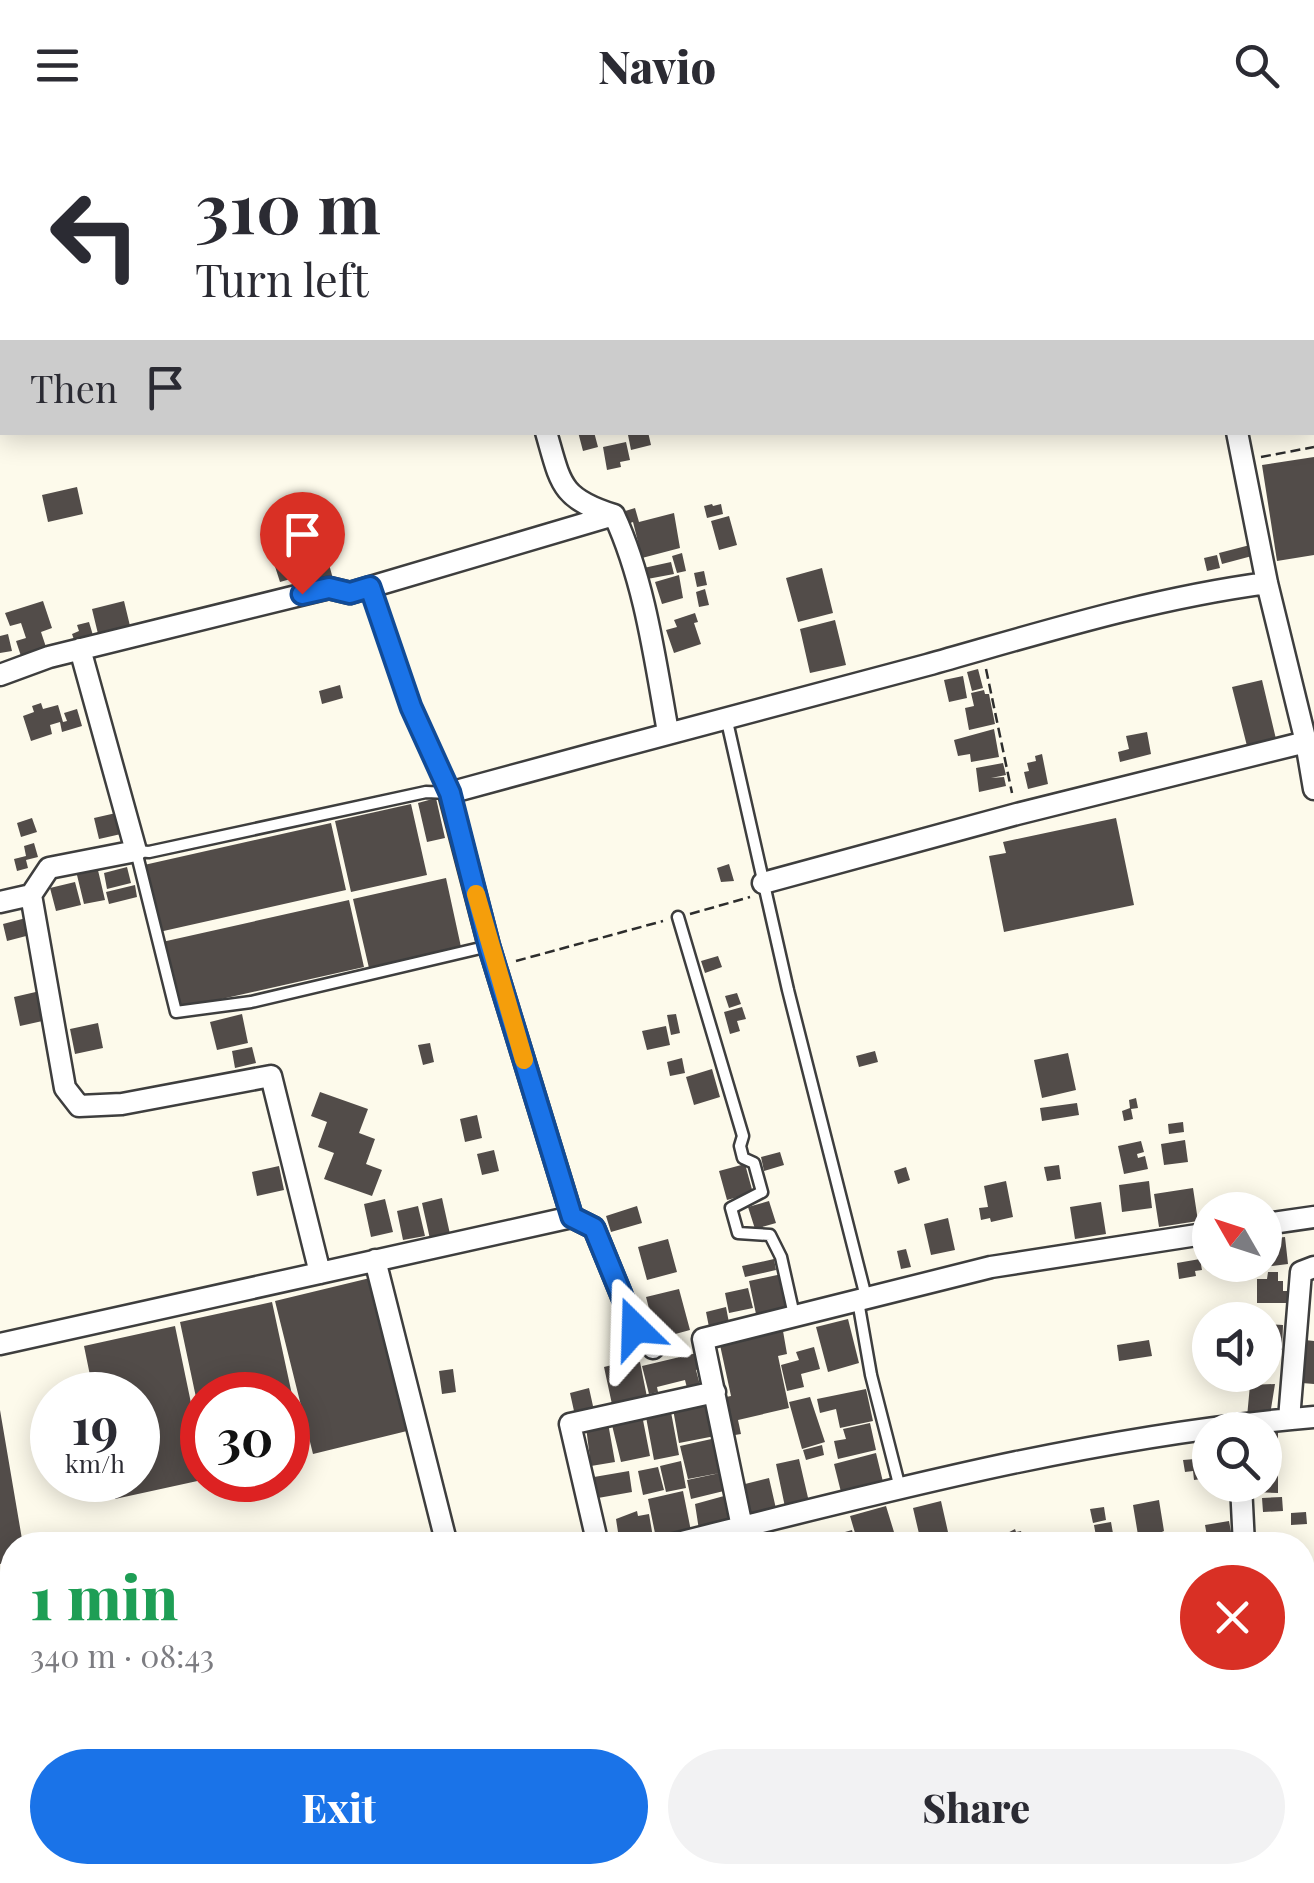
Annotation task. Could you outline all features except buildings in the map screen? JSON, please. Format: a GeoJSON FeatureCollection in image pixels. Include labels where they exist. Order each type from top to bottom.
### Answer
{"type":"FeatureCollection","features":[{"type":"Feature","properties":{"kind":"street"},"geometry":{"type":"LineString","coordinates":[[547,435],[560,479],[570,496],[614,516],[626,541],[668,732]]}},
{"type":"Feature","properties":{"kind":"street"},"geometry":{"type":"LineString","coordinates":[[1237,435],[1314,789]]}},
{"type":"Feature","properties":{"kind":"street"},"geometry":{"type":"LineString","coordinates":[[0,674],[80,649],[329,588],[350,593],[614,516]]}},
{"type":"Feature","properties":{"kind":"street"},"geometry":{"type":"LineString","coordinates":[[572,1217],[489,946],[450,793],[1190,593],[1267,583]]}},
{"type":"Feature","properties":{"kind":"street"},"geometry":{"type":"LineString","coordinates":[[0,902],[30,895],[49,868],[136,851],[80,649]]}},
{"type":"Feature","properties":{"kind":"street"},"geometry":{"type":"LineString","coordinates":[[764,887],[1017,814],[1306,742]]}},
{"type":"Feature","properties":{"kind":"street"},"geometry":{"type":"LineString","coordinates":[[30,895],[65,1088],[79,1106],[122,1104],[271,1076],[320,1273]]}},
{"type":"Feature","properties":{"kind":"street"},"geometry":{"type":"LineString","coordinates":[[0,1344],[572,1217],[594,1228],[635,1328],[653,1348]]}},
{"type":"Feature","properties":{"kind":"street"},"geometry":{"type":"LineString","coordinates":[[1282,1222],[1314,1217]]}},
{"type":"Feature","properties":{"kind":"street"},"geometry":{"type":"LineString","coordinates":[[742,1527],[702,1339],[991,1267],[1192,1236]]}},
{"type":"Feature","properties":{"kind":"street"},"geometry":{"type":"LineString","coordinates":[[375,1260],[444,1532]]}},
{"type":"Feature","properties":{"kind":"street"},"geometry":{"type":"LineString","coordinates":[[1290,1419],[1301,1272],[1314,1268]]}},
{"type":"Feature","properties":{"kind":"street"},"geometry":{"type":"LineString","coordinates":[[595,1532],[570,1424],[715,1392]]}},
{"type":"Feature","properties":{"kind":"street"},"geometry":{"type":"LineString","coordinates":[[1282,1420],[1314,1417]]}},
{"type":"Feature","properties":{"kind":"street"},"geometry":{"type":"LineString","coordinates":[[722,1532],[900,1488],[1122,1442],[1192,1434]]}},
{"type":"Feature","properties":{"kind":"street"},"geometry":{"type":"LineString","coordinates":[[1242,1502],[1243,1532]]}},
{"type":"Feature","properties":{"kind":"lane"},"geometry":{"type":"LineString","coordinates":[[370,587],[411,707],[450,793],[426,792],[149,852],[136,851],[176,1012],[251,1002],[489,946]]}},
{"type":"Feature","properties":{"kind":"lane"},"geometry":{"type":"LineString","coordinates":[[726,717],[862,1299],[871,1374],[900,1488]]}},
{"type":"Feature","properties":{"kind":"lane"},"geometry":{"type":"LineString","coordinates":[[678,917],[742,1136],[743,1158],[754,1163],[762,1192],[732,1208],[738,1233],[770,1235],[781,1256],[794,1315]]}},
{"type":"Feature","properties":{"kind":"path"},"geometry":{"type":"LineString","coordinates":[[1243,461],[1314,447]]}},
{"type":"Feature","properties":{"kind":"path"},"geometry":{"type":"LineString","coordinates":[[982,647],[1017,814]]}},
{"type":"Feature","properties":{"kind":"path"},"geometry":{"type":"LineString","coordinates":[[496,967],[678,917],[764,887]]}},
{"type":"Feature","properties":{"kind":"slow traffic"},"geometry":{"type":"LineString","coordinates":[[476,894],[524,1060]]}},
{"type":"Feature","properties":{"kind":"route"},"geometry":{"type":"LineString","coordinates":[[302,594],[329,588],[350,593],[370,587],[411,707],[450,793],[489,946],[572,1217],[594,1228],[635,1328]]}}]}
